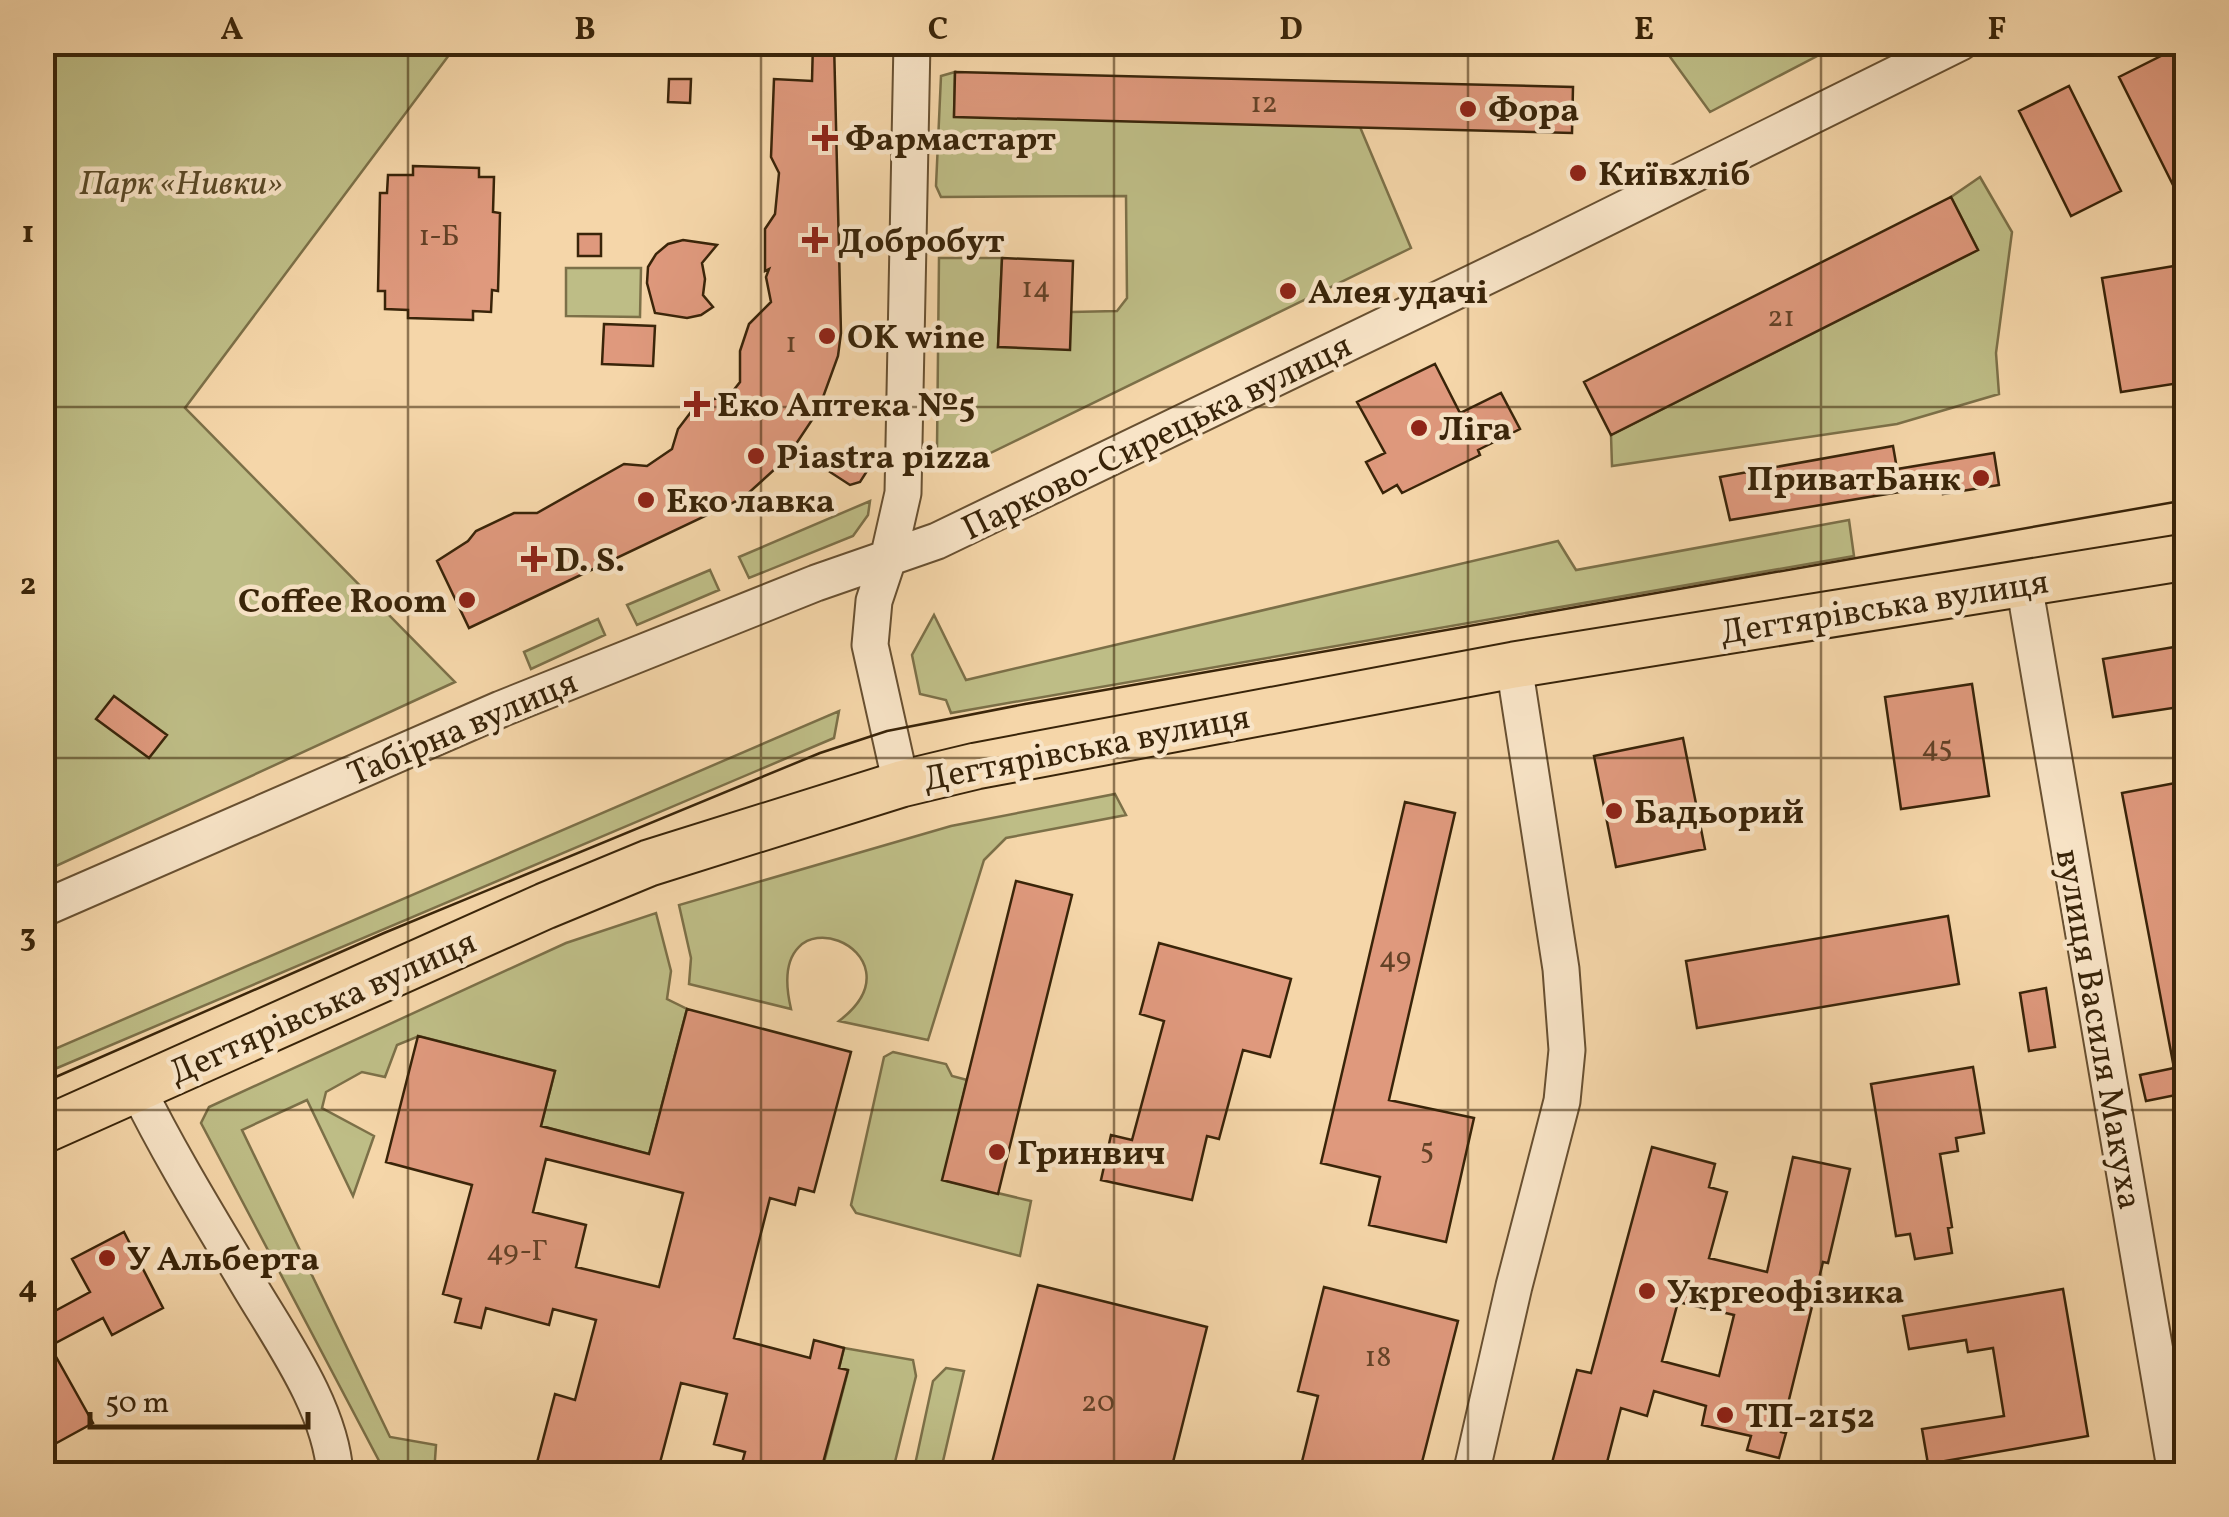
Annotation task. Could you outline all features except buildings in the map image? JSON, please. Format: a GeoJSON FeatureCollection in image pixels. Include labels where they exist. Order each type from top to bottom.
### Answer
{"type":"FeatureCollection","features":[{"type":"Feature","properties":{"kind":"main road","name":"Дегтярівська вулиця"},"geometry":{"type":"LineString","coordinates":[[42,1131],[546,906],[649,864],[901,784],[995,762],[1514,665],[2186,557]]}},
{"type":"Feature","properties":{"kind":"street"},"geometry":{"type":"LineString","coordinates":[[901,784],[870,645],[874,601],[902,494],[912,42]]}},
{"type":"Feature","properties":{"kind":"street","name":"Парково-Сирецька вулиця"},"geometry":{"type":"LineString","coordinates":[[888,559],[937,541],[1314,360],[1961,42]]}},
{"type":"Feature","properties":{"kind":"street","name":"Табірна вулиця"},"geometry":{"type":"LineString","coordinates":[[42,910],[501,709],[816,583],[888,559]]}},
{"type":"Feature","properties":{"kind":"street","name":"вулиця Василя Макуха"},"geometry":{"type":"LineString","coordinates":[[2024,584],[2176,1474]]}},
{"type":"Feature","properties":{"kind":"street"},"geometry":{"type":"LineString","coordinates":[[1472,1474],[1514,1286],[1562,1100],[1567,1050],[1561,969],[1514,665]]}},
{"type":"Feature","properties":{"kind":"street"},"geometry":{"type":"LineString","coordinates":[[136,1088],[172,1157],[297,1366],[333,1447],[335,1474]]}},
{"type":"Feature","properties":{"kind":"green space","name":"Парк «Нивки»"},"geometry":{"type":"Polygon","coordinates":[[[42,43],[458,43],[185,408],[455,682],[43,872],[42,43]]]}},
{"type":"Feature","properties":{"kind":"green space"},"geometry":{"type":"Polygon","coordinates":[[[1660,43],[1815,43],[1821,54],[1710,112],[1660,43]]]}},
{"type":"Feature","properties":{"kind":"green space"},"geometry":{"type":"Polygon","coordinates":[[[955,72],[954,116],[1360,127],[1411,248],[972,462],[937,449],[939,258],[1002,258],[998,347],[1071,312],[1117,311],[1127,298],[1126,196],[941,197],[936,186],[941,76],[955,72]]]}},
{"type":"Feature","properties":{"kind":"green space"},"geometry":{"type":"Polygon","coordinates":[[[1980,177],[2012,232],[1996,353],[1999,394],[1897,424],[1612,466],[1611,435],[1978,250],[1951,197],[1980,177]]]}},
{"type":"Feature","properties":{"kind":"green space"},"geometry":{"type":"Polygon","coordinates":[[[566,268],[641,268],[640,317],[566,316],[566,268]]]}},
{"type":"Feature","properties":{"kind":"green space"},"geometry":{"type":"Polygon","coordinates":[[[870,501],[868,515],[853,536],[749,578],[739,557],[870,501]]]}},
{"type":"Feature","properties":{"kind":"green space"},"geometry":{"type":"Polygon","coordinates":[[[1849,520],[1854,556],[951,713],[946,700],[920,694],[912,655],[934,615],[966,680],[1558,541],[1576,570],[1849,520]]]}},
{"type":"Feature","properties":{"kind":"green space"},"geometry":{"type":"Polygon","coordinates":[[[710,570],[719,590],[637,625],[627,605],[710,570]]]}},
{"type":"Feature","properties":{"kind":"green space"},"geometry":{"type":"Polygon","coordinates":[[[598,619],[605,635],[531,669],[524,652],[598,619]]]}},
{"type":"Feature","properties":{"kind":"green space"},"geometry":{"type":"Polygon","coordinates":[[[839,711],[834,738],[43,1074],[43,1054],[839,711]]]}},
{"type":"Feature","properties":{"kind":"green space"},"geometry":{"type":"Polygon","coordinates":[[[1115,794],[1126,815],[1006,838],[984,860],[928,1040],[839,1021],[862,995],[866,972],[856,953],[838,941],[817,938],[799,947],[788,970],[791,1009],[689,984],[691,958],[679,905],[951,826],[1115,794]]]}},
{"type":"Feature","properties":{"kind":"green space"},"geometry":{"type":"Polygon","coordinates":[[[656,913],[671,971],[667,999],[687,1009],[649,1154],[541,1126],[555,1071],[419,1036],[397,1045],[385,1077],[362,1072],[326,1092],[322,1108],[374,1136],[353,1196],[307,1100],[242,1130],[390,1437],[436,1445],[434,1474],[386,1474],[201,1123],[209,1107],[566,943],[656,913]]]}},
{"type":"Feature","properties":{"kind":"green space"},"geometry":{"type":"Polygon","coordinates":[[[893,1052],[946,1064],[952,1076],[967,1080],[943,1180],[1031,1201],[1020,1256],[856,1213],[851,1205],[884,1057],[893,1052]]]}},
{"type":"Feature","properties":{"kind":"green space"},"geometry":{"type":"Polygon","coordinates":[[[844,1348],[913,1360],[916,1376],[892,1474],[821,1474],[848,1371],[839,1368],[844,1348]]]}},
{"type":"Feature","properties":{"kind":"green space"},"geometry":{"type":"Polygon","coordinates":[[[946,1368],[964,1371],[940,1474],[913,1474],[933,1381],[946,1368]]]}},
{"type":"Feature","properties":{"kind":"tram line"},"geometry":{"type":"LineString","coordinates":[[42,1083],[384,933],[820,753],[887,731],[2186,500]]}},
{"type":"Feature","properties":{"kind":"place","name":"Фора"},"geometry":{"type":"Point","coordinates":[1468,109]}},
{"type":"Feature","properties":{"kind":"place","name":"Фармастарт"},"geometry":{"type":"Point","coordinates":[825,138]}},
{"type":"Feature","properties":{"kind":"place","name":"Київхліб"},"geometry":{"type":"Point","coordinates":[1578,173]}},
{"type":"Feature","properties":{"kind":"place","name":"Добробут"},"geometry":{"type":"Point","coordinates":[815,240]}},
{"type":"Feature","properties":{"kind":"place","name":"Алея удачі"},"geometry":{"type":"Point","coordinates":[1288,291]}},
{"type":"Feature","properties":{"kind":"place","name":"OK wine"},"geometry":{"type":"Point","coordinates":[827,336]}},
{"type":"Feature","properties":{"kind":"place","name":"Еко Аптека №5"},"geometry":{"type":"Point","coordinates":[697,404]}},
{"type":"Feature","properties":{"kind":"place","name":"Ліга"},"geometry":{"type":"Point","coordinates":[1419,428]}},
{"type":"Feature","properties":{"kind":"place","name":"Piastra pizza"},"geometry":{"type":"Point","coordinates":[756,456]}},
{"type":"Feature","properties":{"kind":"place","name":"ПриватБанк"},"geometry":{"type":"Point","coordinates":[1981,478]}},
{"type":"Feature","properties":{"kind":"place","name":"Еко лавка"},"geometry":{"type":"Point","coordinates":[646,500]}},
{"type":"Feature","properties":{"kind":"place","name":"D. S."},"geometry":{"type":"Point","coordinates":[534,559]}},
{"type":"Feature","properties":{"kind":"place","name":"Coffee Room"},"geometry":{"type":"Point","coordinates":[467,600]}},
{"type":"Feature","properties":{"kind":"place","name":"Бадьорий"},"geometry":{"type":"Point","coordinates":[1614,811]}},
{"type":"Feature","properties":{"kind":"place","name":"Гринвич"},"geometry":{"type":"Point","coordinates":[997,1152]}},
{"type":"Feature","properties":{"kind":"place","name":"У Альберта"},"geometry":{"type":"Point","coordinates":[107,1258]}},
{"type":"Feature","properties":{"kind":"place","name":"Укргеофізика"},"geometry":{"type":"Point","coordinates":[1647,1291]}},
{"type":"Feature","properties":{"kind":"place","name":"ТП-2152"},"geometry":{"type":"Point","coordinates":[1725,1415]}}]}
